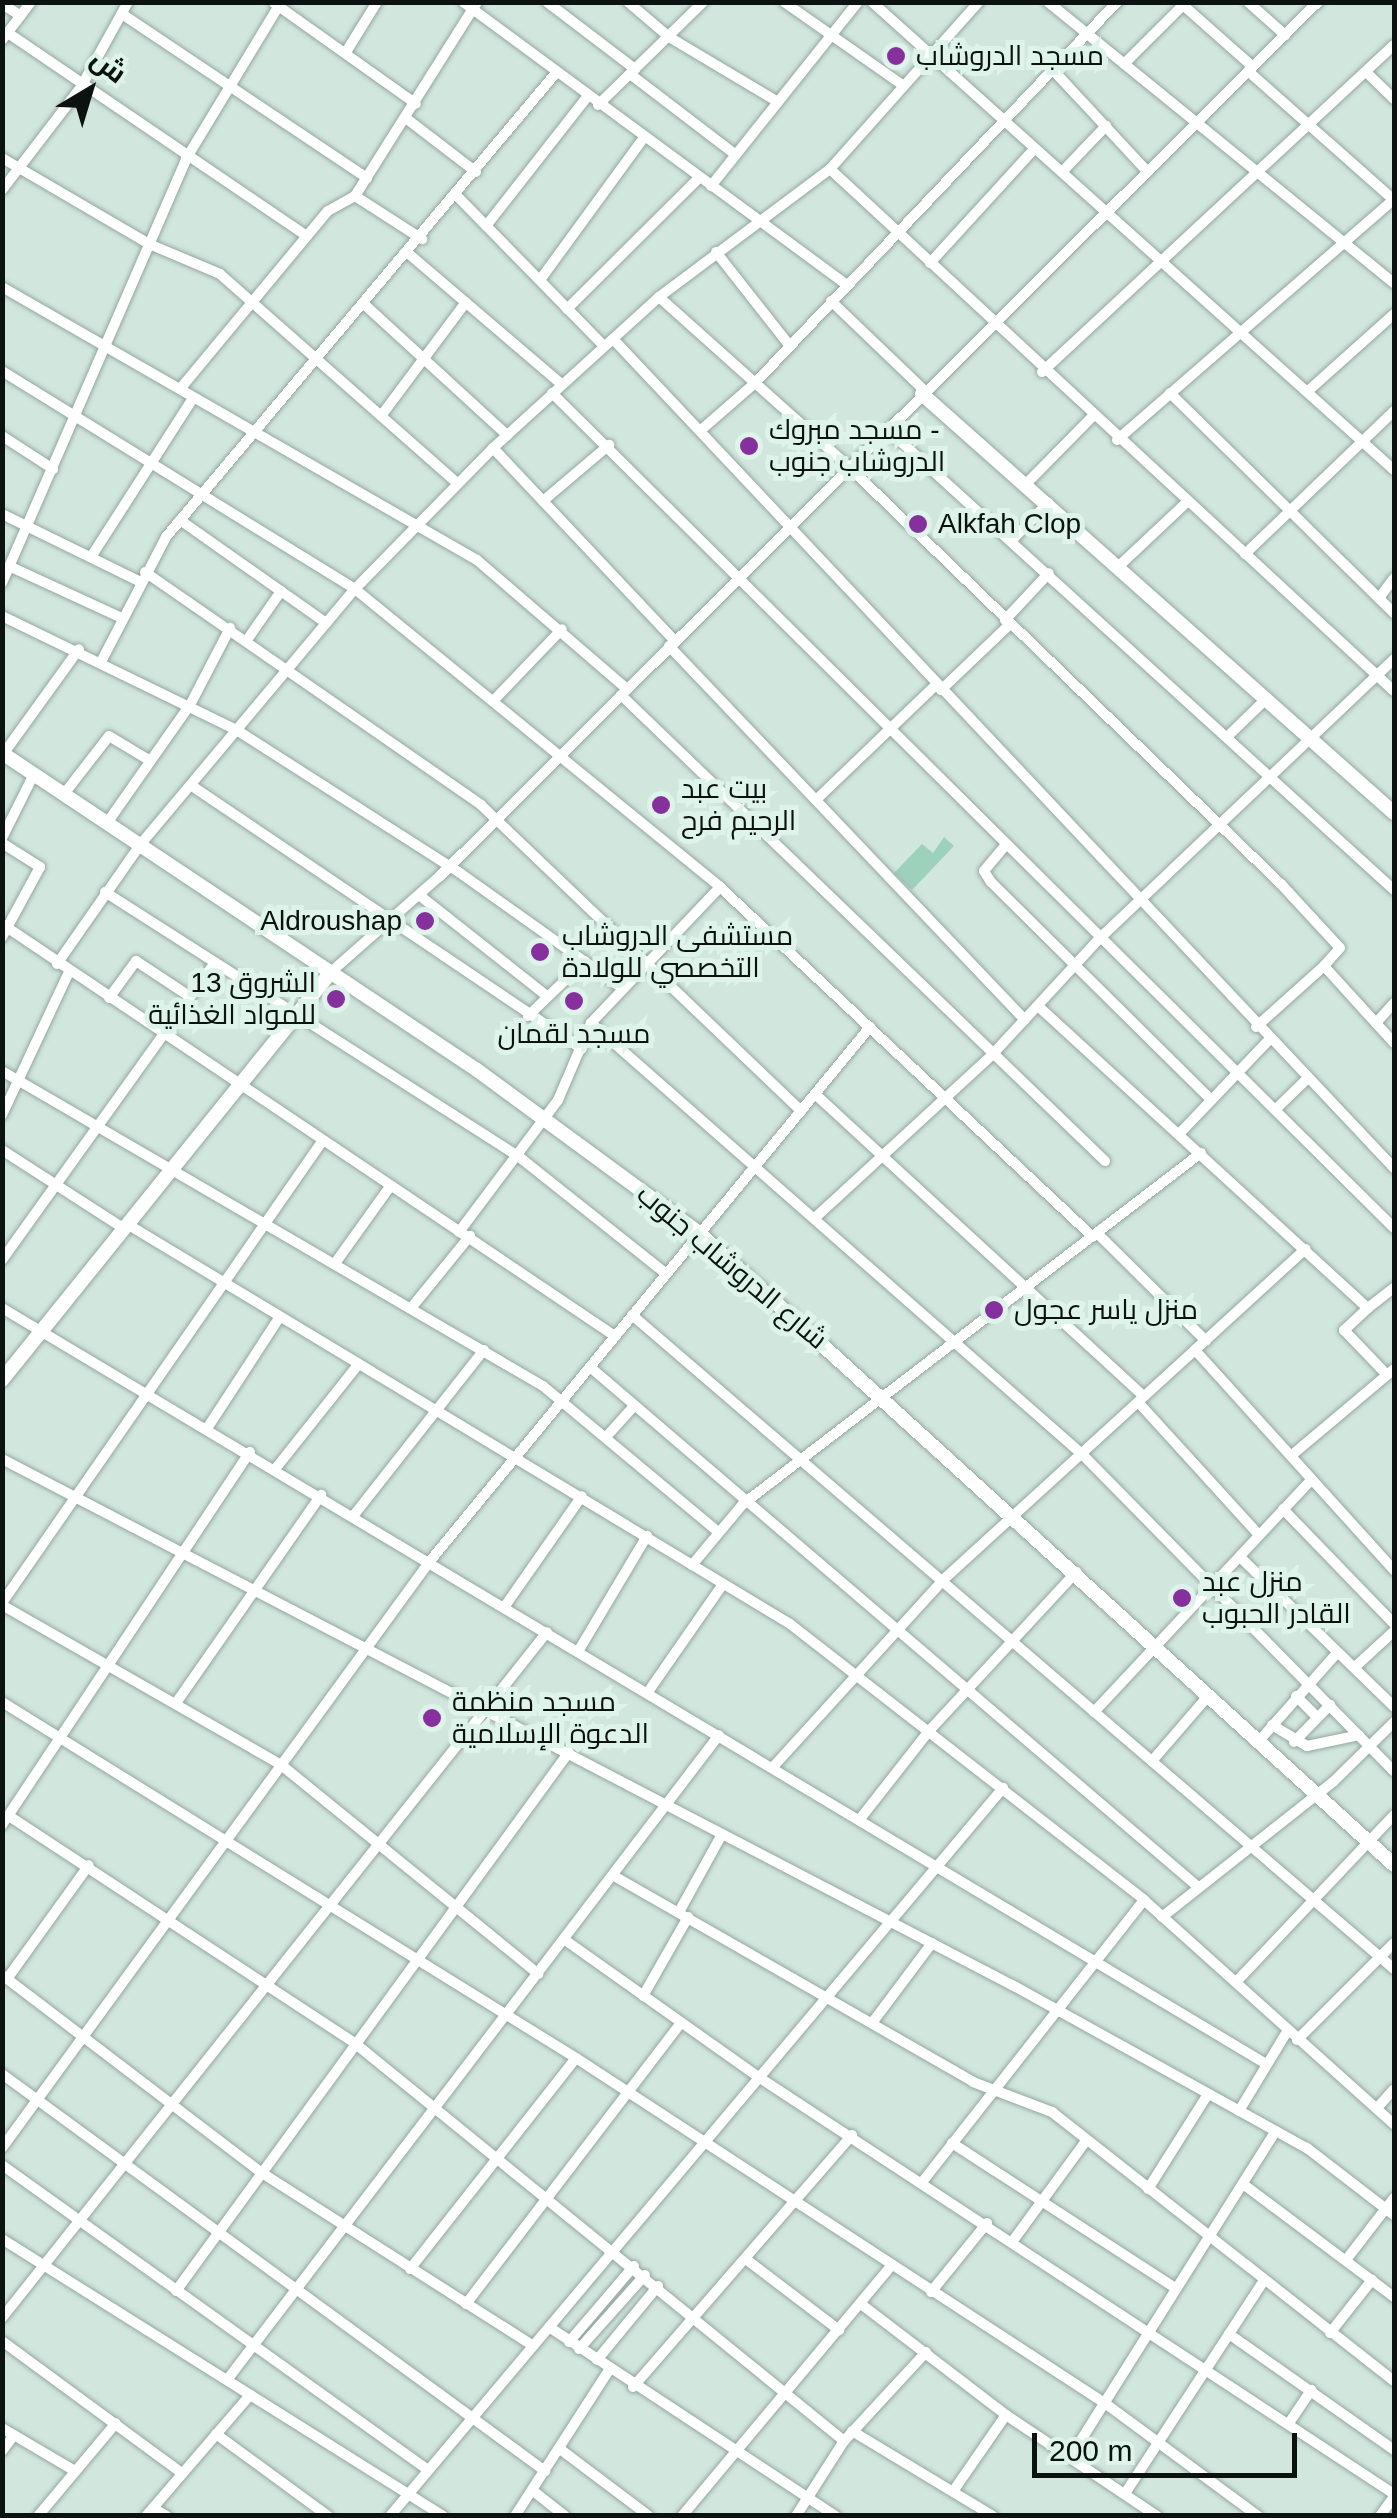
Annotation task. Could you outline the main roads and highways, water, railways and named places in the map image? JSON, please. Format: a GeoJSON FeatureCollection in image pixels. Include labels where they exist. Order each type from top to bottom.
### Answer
{"type":"FeatureCollection","features":[{"type":"Feature","properties":{"kind":"place","name":"مسجد الدروشاب"},"geometry":{"type":"Point","coordinates":[896,56]}},
{"type":"Feature","properties":{"kind":"place","name":"مسجد مبروك - الدروشاب جنوب"},"geometry":{"type":"Point","coordinates":[749,446]}},
{"type":"Feature","properties":{"kind":"place","name":"Alkfah Clop"},"geometry":{"type":"Point","coordinates":[918,524]}},
{"type":"Feature","properties":{"kind":"place","name":"بيت عبد الرحيم فرح"},"geometry":{"type":"Point","coordinates":[661,805]}},
{"type":"Feature","properties":{"kind":"place","name":"Aldroushap"},"geometry":{"type":"Point","coordinates":[425,921]}},
{"type":"Feature","properties":{"kind":"place","name":"مستشفى الدروشاب التخصصي للولادة"},"geometry":{"type":"Point","coordinates":[540,952]}},
{"type":"Feature","properties":{"kind":"place","name":"الشروق 13 للمواد الغذائية"},"geometry":{"type":"Point","coordinates":[336,999]}},
{"type":"Feature","properties":{"kind":"place","name":"مسجد لقمان"},"geometry":{"type":"Point","coordinates":[574,1001]}},
{"type":"Feature","properties":{"kind":"place","name":"منزل ياسر عجول"},"geometry":{"type":"Point","coordinates":[994,1310]}},
{"type":"Feature","properties":{"kind":"place","name":"منزل عبد القادر الحبوب"},"geometry":{"type":"Point","coordinates":[1182,1598]}},
{"type":"Feature","properties":{"kind":"place","name":"مسجد منظمة الدعوة الإسلامية"},"geometry":{"type":"Point","coordinates":[432,1718]}}]}
